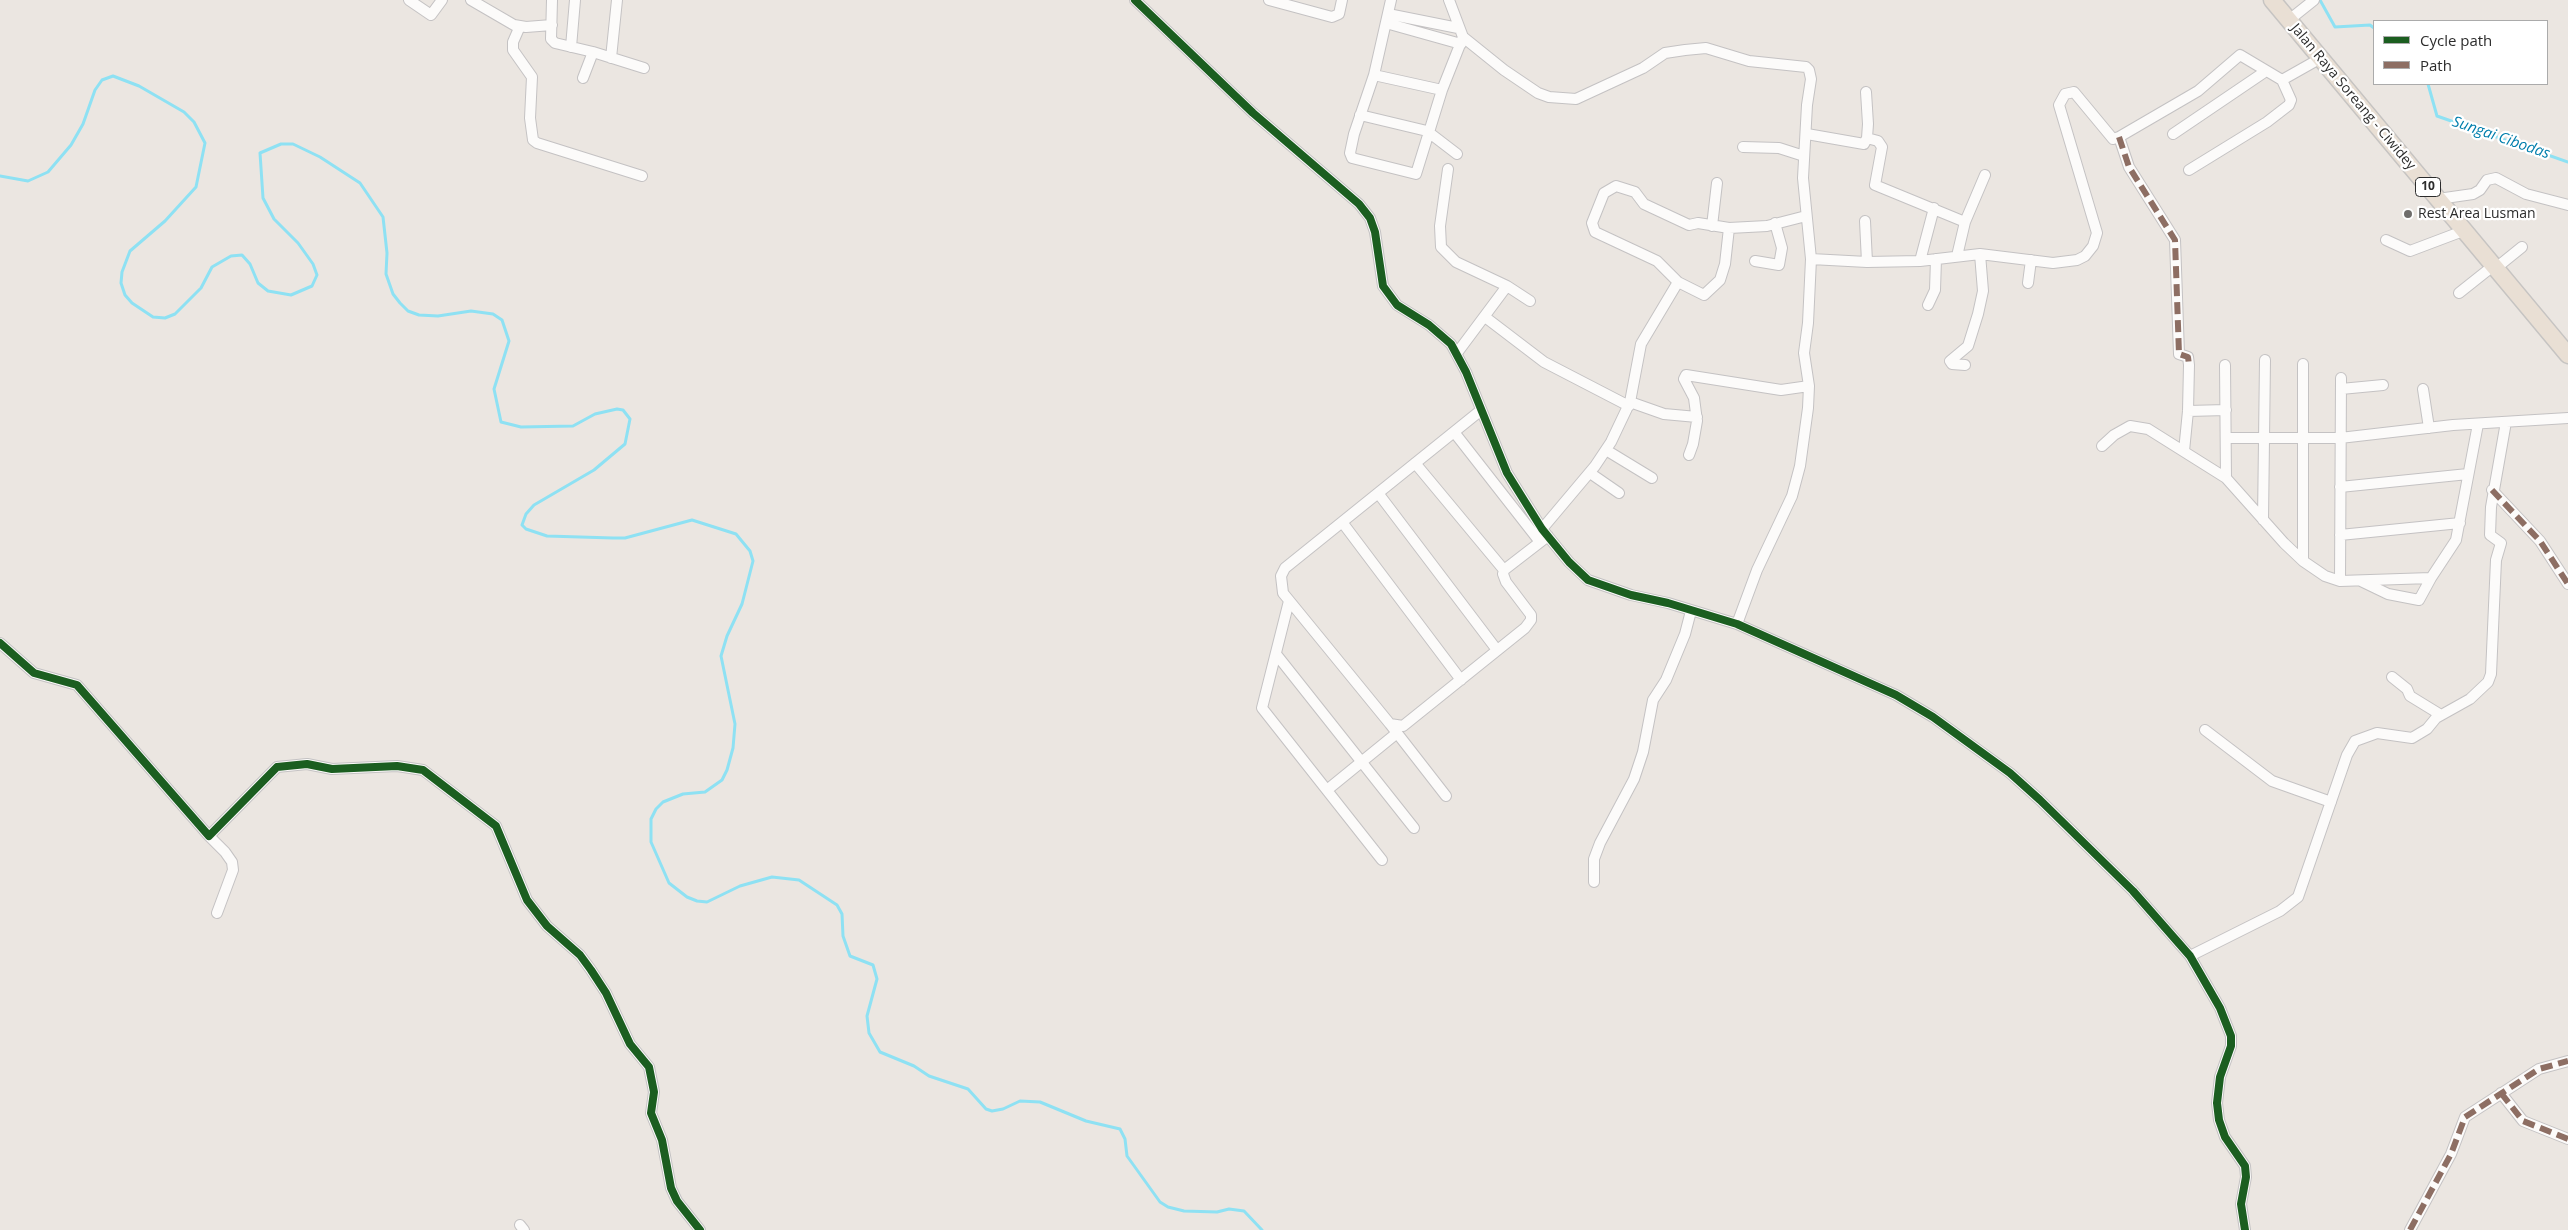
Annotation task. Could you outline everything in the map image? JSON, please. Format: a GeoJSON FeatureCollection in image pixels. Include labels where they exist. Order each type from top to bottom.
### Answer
{"type":"FeatureCollection","features":[{"type":"Feature","properties":{"kind":"highway","name":"Jalan Raya Soreang - Ciwidey"},"geometry":{"type":"LineString","coordinates":[[2272,0],[2568,355]]}},
{"type":"Feature","properties":{"kind":"street"},"geometry":{"type":"LineString","coordinates":[[410,0],[432,15],[442,0]]}},
{"type":"Feature","properties":{"kind":"street"},"geometry":{"type":"LineString","coordinates":[[471,0],[520,26],[552,25]]}},
{"type":"Feature","properties":{"kind":"street"},"geometry":{"type":"LineString","coordinates":[[552,0],[553,41],[560,46],[593,52],[644,68]]}},
{"type":"Feature","properties":{"kind":"street"},"geometry":{"type":"LineString","coordinates":[[571,47],[575,0]]}},
{"type":"Feature","properties":{"kind":"street"},"geometry":{"type":"LineString","coordinates":[[611,58],[617,0]]}},
{"type":"Feature","properties":{"kind":"street"},"geometry":{"type":"LineString","coordinates":[[1269,0],[1290,4],[1332,18],[1339,14],[1342,0]]}},
{"type":"Feature","properties":{"kind":"street"},"geometry":{"type":"LineString","coordinates":[[1391,0],[1374,75],[1360,115],[1350,153],[1352,158],[1412,174],[1418,171],[1428,131],[1461,36],[1449,0]]}},
{"type":"Feature","properties":{"kind":"street"},"geometry":{"type":"LineString","coordinates":[[1143,2],[1253,114],[1336,182],[1359,204],[1370,218],[1375,232],[1383,286],[1397,305],[1429,325],[1457,353],[1507,473],[1544,536]]}},
{"type":"Feature","properties":{"kind":"street"},"geometry":{"type":"LineString","coordinates":[[2289,20],[2310,3]]}},
{"type":"Feature","properties":{"kind":"street"},"geometry":{"type":"LineString","coordinates":[[1387,19],[1461,36],[1538,93],[1566,100],[1576,99],[1611,83],[1643,68],[1665,54],[1685,50],[1706,48],[1749,61],[1806,67],[1811,79],[1807,105],[1807,134],[1804,156],[1806,216],[1811,259],[1808,323],[1804,353],[1809,386],[1800,466],[1792,496],[1757,570],[1736,624]]}},
{"type":"Feature","properties":{"kind":"street"},"geometry":{"type":"LineString","coordinates":[[1387,19],[1461,36]]}},
{"type":"Feature","properties":{"kind":"street"},"geometry":{"type":"LineString","coordinates":[[520,26],[512,42],[513,50],[532,77],[530,118],[533,140],[537,143],[642,176]]}},
{"type":"Feature","properties":{"kind":"street"},"geometry":{"type":"LineString","coordinates":[[584,78],[593,52]]}},
{"type":"Feature","properties":{"kind":"street"},"geometry":{"type":"LineString","coordinates":[[1811,259],[1867,262],[1920,261],[1980,254],[2064,264],[2077,260],[2085,256],[2096,239],[2096,228],[2060,110],[2060,101],[2065,94],[2074,92],[2109,137],[2119,137],[2198,90],[2240,55],[2282,80],[2291,100],[2289,105],[2267,122],[2189,170]]}},
{"type":"Feature","properties":{"kind":"street"},"geometry":{"type":"LineString","coordinates":[[2282,80],[2321,58]]}},
{"type":"Feature","properties":{"kind":"street"},"geometry":{"type":"LineString","coordinates":[[2173,134],[2266,71]]}},
{"type":"Feature","properties":{"kind":"street"},"geometry":{"type":"LineString","coordinates":[[1374,75],[1442,90]]}},
{"type":"Feature","properties":{"kind":"street"},"geometry":{"type":"LineString","coordinates":[[1807,134],[1862,143],[1866,142],[1866,92]]}},
{"type":"Feature","properties":{"kind":"street"},"geometry":{"type":"LineString","coordinates":[[1360,115],[1428,131],[1457,154]]}},
{"type":"Feature","properties":{"kind":"street"},"geometry":{"type":"LineString","coordinates":[[2119,137],[2129,167],[2175,240],[2179,354],[2188,357],[2188,411],[2184,451]]}},
{"type":"Feature","properties":{"kind":"street"},"geometry":{"type":"LineString","coordinates":[[1867,138],[1878,141],[1882,147],[1875,184],[1965,222]]}},
{"type":"Feature","properties":{"kind":"street"},"geometry":{"type":"LineString","coordinates":[[1743,147],[1779,148],[1804,156]]}},
{"type":"Feature","properties":{"kind":"street"},"geometry":{"type":"LineString","coordinates":[[1448,169],[1440,226],[1441,246],[1456,262],[1507,286],[1530,301]]}},
{"type":"Feature","properties":{"kind":"street"},"geometry":{"type":"LineString","coordinates":[[1957,256],[1965,222],[1985,175]]}},
{"type":"Feature","properties":{"kind":"street"},"geometry":{"type":"LineString","coordinates":[[2438,199],[2473,194],[2480,190],[2488,180],[2496,178],[2526,194],[2568,205]]}},
{"type":"Feature","properties":{"kind":"street"},"geometry":{"type":"LineString","coordinates":[[1712,226],[1717,183]]}},
{"type":"Feature","properties":{"kind":"street"},"geometry":{"type":"LineString","coordinates":[[1729,228],[1725,264],[1717,285],[1704,296],[1678,282],[1657,261],[1595,232],[1592,224],[1604,193],[1612,187],[1619,186],[1635,192],[1644,204],[1687,224],[1698,223],[1729,228],[1767,226],[1806,216]]}},
{"type":"Feature","properties":{"kind":"street"},"geometry":{"type":"LineString","coordinates":[[1920,261],[1934,208]]}},
{"type":"Feature","properties":{"kind":"street"},"geometry":{"type":"LineString","coordinates":[[1865,221],[1867,262]]}},
{"type":"Feature","properties":{"kind":"street"},"geometry":{"type":"LineString","coordinates":[[1755,261],[1779,265],[1782,248],[1775,223]]}},
{"type":"Feature","properties":{"kind":"street"},"geometry":{"type":"LineString","coordinates":[[2386,240],[2410,251],[2463,231]]}},
{"type":"Feature","properties":{"kind":"street"},"geometry":{"type":"LineString","coordinates":[[2459,292],[2522,247]]}},
{"type":"Feature","properties":{"kind":"street"},"geometry":{"type":"LineString","coordinates":[[1965,365],[1952,364],[1950,361],[1968,346],[1980,308],[1982,291],[1980,254]]}},
{"type":"Feature","properties":{"kind":"street"},"geometry":{"type":"LineString","coordinates":[[1928,305],[1935,290],[1936,259]]}},
{"type":"Feature","properties":{"kind":"street"},"geometry":{"type":"LineString","coordinates":[[2028,283],[2031,260]]}},
{"type":"Feature","properties":{"kind":"street"},"geometry":{"type":"LineString","coordinates":[[1504,570],[1544,536],[1606,450],[1629,404],[1641,344],[1678,282]]}},
{"type":"Feature","properties":{"kind":"street"},"geometry":{"type":"LineString","coordinates":[[1457,353],[1507,286]]}},
{"type":"Feature","properties":{"kind":"street"},"geometry":{"type":"LineString","coordinates":[[1485,317],[1544,362],[1629,404],[1664,414],[1697,417]]}},
{"type":"Feature","properties":{"kind":"street"},"geometry":{"type":"LineString","coordinates":[[2263,520],[2265,360]]}},
{"type":"Feature","properties":{"kind":"street"},"geometry":{"type":"LineString","coordinates":[[2303,364],[2303,561]]}},
{"type":"Feature","properties":{"kind":"street"},"geometry":{"type":"LineString","coordinates":[[2225,365],[2226,478]]}},
{"type":"Feature","properties":{"kind":"street"},"geometry":{"type":"LineString","coordinates":[[1689,455],[1696,433],[1697,417],[1694,398],[1684,379],[1686,375],[1780,390],[1809,386]]}},
{"type":"Feature","properties":{"kind":"street"},"geometry":{"type":"LineString","coordinates":[[2340,581],[2341,384],[2383,385]]}},
{"type":"Feature","properties":{"kind":"street"},"geometry":{"type":"LineString","coordinates":[[2423,389],[2429,428]]}},
{"type":"Feature","properties":{"kind":"street"},"geometry":{"type":"LineString","coordinates":[[2188,411],[2226,410]]}},
{"type":"Feature","properties":{"kind":"street"},"geometry":{"type":"LineString","coordinates":[[1446,796],[1394,729],[1289,601],[1283,593],[1280,576],[1285,568],[1480,411]]}},
{"type":"Feature","properties":{"kind":"street"},"geometry":{"type":"LineString","coordinates":[[2227,438],[2340,438],[2429,428],[2568,418]]}},
{"type":"Feature","properties":{"kind":"street"},"geometry":{"type":"LineString","coordinates":[[2190,956],[2293,902],[2301,888],[2347,755],[2355,741],[2377,733],[2412,738],[2427,729],[2441,715],[2455,709],[2482,690],[2491,674],[2496,560],[2501,543],[2490,535],[2489,531],[2492,490],[2506,422]]}},
{"type":"Feature","properties":{"kind":"street"},"geometry":{"type":"LineString","coordinates":[[2359,580],[2388,594],[2419,600],[2456,540],[2478,424]]}},
{"type":"Feature","properties":{"kind":"street"},"geometry":{"type":"LineString","coordinates":[[2102,446],[2114,435],[2130,426],[2140,426],[2184,451],[2226,478],[2245,496],[2263,520],[2303,561],[2325,576],[2340,581],[2431,578]]}},
{"type":"Feature","properties":{"kind":"street"},"geometry":{"type":"LineString","coordinates":[[1454,432],[1544,536],[1588,580],[1631,595],[1668,603],[1736,624],[1896,694],[1933,717],[1996,763],[2040,800],[2106,864],[2190,956],[2220,1008],[2232,1036],[2231,1046],[2220,1077],[2217,1103],[2219,1120],[2226,1137],[2245,1166],[2246,1177],[2241,1204],[2245,1230]]}},
{"type":"Feature","properties":{"kind":"street"},"geometry":{"type":"LineString","coordinates":[[1606,450],[1652,478]]}},
{"type":"Feature","properties":{"kind":"street"},"geometry":{"type":"LineString","coordinates":[[1327,790],[1362,762],[1394,729],[1409,722],[1498,650],[1531,620],[1531,614],[1527,607],[1506,582],[1503,574],[1504,570],[1415,463]]}},
{"type":"Feature","properties":{"kind":"street"},"geometry":{"type":"LineString","coordinates":[[1590,473],[1619,493]]}},
{"type":"Feature","properties":{"kind":"street"},"geometry":{"type":"LineString","coordinates":[[2340,487],[2468,474]]}},
{"type":"Feature","properties":{"kind":"street"},"geometry":{"type":"LineString","coordinates":[[2492,490],[2540,541],[2568,584]]}},
{"type":"Feature","properties":{"kind":"street"},"geometry":{"type":"LineString","coordinates":[[1378,493],[1498,650]]}},
{"type":"Feature","properties":{"kind":"street"},"geometry":{"type":"LineString","coordinates":[[1342,522],[1461,680]]}},
{"type":"Feature","properties":{"kind":"street"},"geometry":{"type":"LineString","coordinates":[[2340,534],[2460,523]]}},
{"type":"Feature","properties":{"kind":"street"},"geometry":{"type":"LineString","coordinates":[[1289,601],[1262,708],[1382,860]]}},
{"type":"Feature","properties":{"kind":"street"},"geometry":{"type":"LineString","coordinates":[[1594,882],[1594,859],[1600,843],[1634,779],[1643,752],[1653,700],[1666,680],[1685,634],[1691,611]]}},
{"type":"Feature","properties":{"kind":"street"},"geometry":{"type":"LineString","coordinates":[[0,643],[34,673],[78,684],[228,857],[233,870],[217,913]]}},
{"type":"Feature","properties":{"kind":"street"},"geometry":{"type":"LineString","coordinates":[[1276,654],[1414,828]]}},
{"type":"Feature","properties":{"kind":"street"},"geometry":{"type":"LineString","coordinates":[[2392,678],[2407,689],[2410,696],[2441,715]]}},
{"type":"Feature","properties":{"kind":"street"},"geometry":{"type":"LineString","coordinates":[[2205,730],[2272,781],[2331,802]]}},
{"type":"Feature","properties":{"kind":"street"},"geometry":{"type":"LineString","coordinates":[[209,836],[277,767],[307,764],[332,769],[397,766],[423,770],[496,826],[527,900],[547,926],[580,955],[592,970],[606,993],[630,1044],[649,1068],[654,1092],[652,1113],[662,1140],[671,1188],[678,1201],[700,1230]]}},
{"type":"Feature","properties":{"kind":"street"},"geometry":{"type":"LineString","coordinates":[[2410,1230],[2451,1154],[2465,1117],[2539,1069],[2568,1061]]}},
{"type":"Feature","properties":{"kind":"street"},"geometry":{"type":"LineString","coordinates":[[2501,1093],[2523,1121],[2568,1139]]}},
{"type":"Feature","properties":{"kind":"waterway","name":"Sungai Cibodas"},"geometry":{"type":"LineString","coordinates":[[2320,0],[2335,27],[2370,25],[2373,27]]}},
{"type":"Feature","properties":{"kind":"waterway"},"geometry":{"type":"LineString","coordinates":[[0,176],[28,181],[48,172],[71,145],[83,124],[95,90],[102,80],[113,76],[139,86],[184,112],[194,122],[205,143],[196,187],[165,221],[130,251],[122,272],[121,283],[125,295],[132,303],[153,317],[165,318],[175,314],[201,288],[212,267],[231,256],[242,255],[250,264],[258,283],[268,291],[291,295],[312,286],[317,275],[313,264],[298,243],[274,219],[263,198],[260,153],[281,144],[293,144],[320,157],[360,183],[383,217],[387,253],[386,274],[393,294],[408,311],[419,315],[438,316],[471,311],[493,314],[502,320],[509,341],[494,389],[501,422],[521,427],[573,426],[595,414],[617,409],[623,410],[630,419],[625,444],[594,470],[534,505],[526,514],[522,525],[526,529],[547,536],[625,538],[692,520],[736,534],[750,551],[753,561],[742,604],[727,636],[721,656],[735,724],[733,748],[727,770],[722,780],[705,792],[683,794],[663,802],[656,809],[651,819],[651,842],[669,883],[687,897],[707,902],[740,886],[772,877],[799,880],[837,905],[842,914],[843,936],[850,956],[873,965],[877,979],[867,1016],[869,1033],[880,1052],[914,1066],[929,1076],[968,1089],[986,1109],[992,1111],[1003,1109],[1020,1101],[1040,1102],[1086,1121],[1120,1129],[1125,1139],[1127,1156],[1160,1202],[1168,1207],[1184,1211],[1217,1212],[1229,1209],[1244,1211],[1262,1230]]}},
{"type":"Feature","properties":{"kind":"waterway","name":"Sungai Cibodas"},"geometry":{"type":"LineString","coordinates":[[2428,85],[2437,116],[2568,162]]}},
{"type":"Feature","properties":{"kind":"marked path"},"geometry":{"type":"LineString","coordinates":[[2119,137],[2129,167],[2175,240],[2179,354],[2188,357],[2189,365]]}},
{"type":"Feature","properties":{"kind":"marked path"},"geometry":{"type":"LineString","coordinates":[[2492,490],[2540,541],[2568,584]]}},
{"type":"Feature","properties":{"kind":"marked path"},"geometry":{"type":"LineString","coordinates":[[2410,1230],[2451,1154],[2465,1117],[2539,1069],[2568,1061]]}},
{"type":"Feature","properties":{"kind":"marked path"},"geometry":{"type":"LineString","coordinates":[[2501,1093],[2523,1121],[2568,1139]]}},
{"type":"Feature","properties":{"kind":"cycle path"},"geometry":{"type":"LineString","coordinates":[[1135,0],[1253,113],[1359,204],[1370,218],[1375,232],[1383,286],[1397,305],[1429,325],[1451,344],[1466,372],[1507,473],[1542,529],[1569,562],[1588,580],[1631,595],[1668,603],[1737,624],[1896,695],[1933,717],[2010,773],[2133,891],[2190,956],[2220,1008],[2231,1036],[2231,1046],[2220,1077],[2217,1103],[2219,1120],[2225,1137],[2245,1166],[2246,1177],[2241,1204],[2245,1230]]}},
{"type":"Feature","properties":{"kind":"cycle path"},"geometry":{"type":"LineString","coordinates":[[0,643],[34,673],[77,685],[209,836],[277,767],[307,764],[332,769],[397,766],[423,770],[496,826],[527,900],[547,926],[580,955],[591,970],[606,993],[630,1044],[649,1067],[654,1092],[651,1113],[662,1140],[671,1188],[677,1201],[700,1230]]}},
{"type":"Feature","properties":{"kind":"place","name":"Rest Area Lusman"},"geometry":{"type":"Point","coordinates":[2408,214]}}]}
